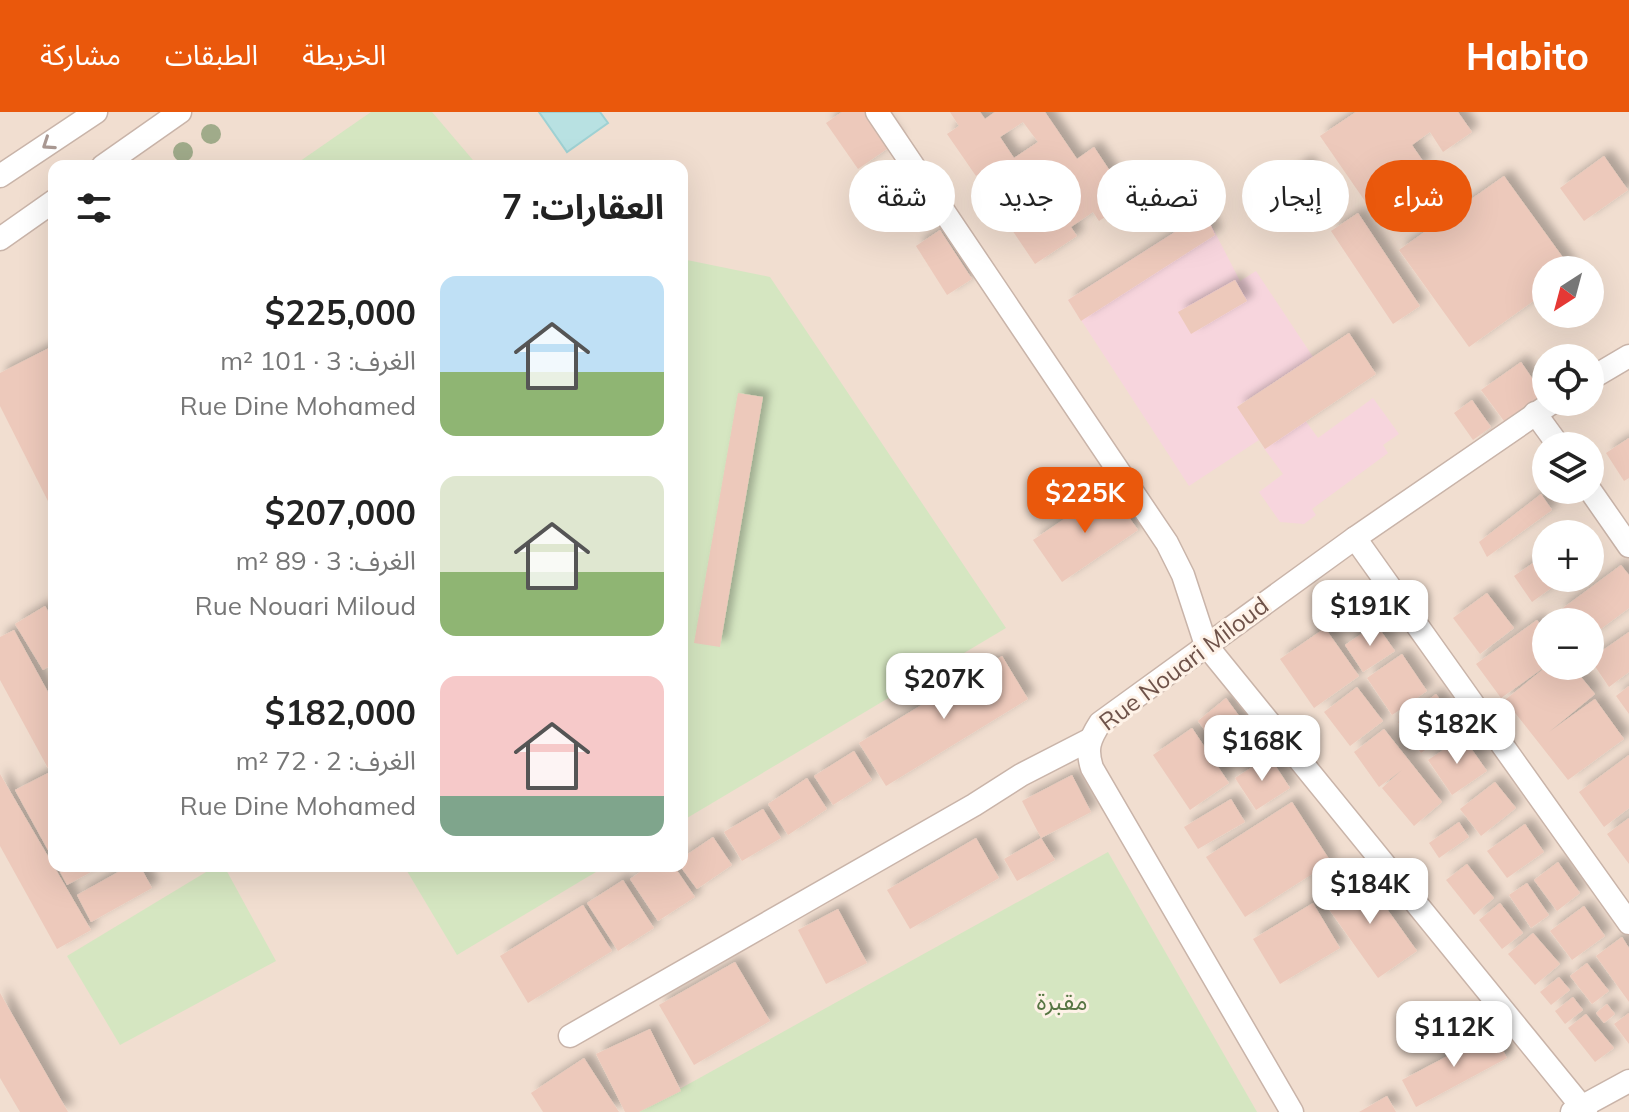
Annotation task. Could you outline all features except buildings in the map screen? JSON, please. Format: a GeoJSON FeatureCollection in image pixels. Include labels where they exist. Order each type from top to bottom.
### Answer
{"type":"FeatureCollection","features":[{"type":"Feature","properties":{"kind":"street"},"geometry":{"type":"LineString","coordinates":[[0,176],[96,112]]}},
{"type":"Feature","properties":{"kind":"street"},"geometry":{"type":"LineString","coordinates":[[877,112],[1167,543],[1183,575],[1206,645],[1580,1110],[1629,1081]]}},
{"type":"Feature","properties":{"kind":"street"},"geometry":{"type":"LineString","coordinates":[[111,160],[166,116]]}},
{"type":"Feature","properties":{"kind":"street"},"geometry":{"type":"LineString","coordinates":[[0,239],[48,205]]}},
{"type":"Feature","properties":{"kind":"street"},"geometry":{"type":"LineString","coordinates":[[1604,371],[1629,356]]}},
{"type":"Feature","properties":{"kind":"street","name":"Rue Nouari Miloud"},"geometry":{"type":"LineString","coordinates":[[1292,1112],[1092,768],[1087,753],[1089,740],[1100,723],[1206,645],[1532,415]]}},
{"type":"Feature","properties":{"kind":"street"},"geometry":{"type":"LineString","coordinates":[[1600,504],[1629,546]]}},
{"type":"Feature","properties":{"kind":"street"},"geometry":{"type":"LineString","coordinates":[[1355,538],[1629,923]]}},
{"type":"Feature","properties":{"kind":"street"},"geometry":{"type":"LineString","coordinates":[[570,1036],[1021,775],[1089,740]]}},
{"type":"Feature","properties":{"kind":"shaded area"},"geometry":{"type":"Polygon","coordinates":[[[0,112],[1629,112],[1629,1112],[0,1112],[0,112]]]}},
{"type":"Feature","properties":{"kind":"shaded area"},"geometry":{"type":"Polygon","coordinates":[[[1175,232],[1215,232],[1240,281],[1256,271],[1313,357],[1238,406],[1259,440],[1189,486],[1068,300],[1175,232]]]}},
{"type":"Feature","properties":{"kind":"shaded area"},"geometry":{"type":"Polygon","coordinates":[[[1373,398],[1399,434],[1383,445],[1388,453],[1312,509],[1316,515],[1304,524],[1280,522],[1259,492],[1283,474],[1263,447],[1305,420],[1318,438],[1373,398]]]}},
{"type":"Feature","properties":{"kind":"green space"},"geometry":{"type":"Polygon","coordinates":[[[371,112],[432,112],[473,160],[302,160],[371,112]]]}},
{"type":"Feature","properties":{"kind":"green space"},"geometry":{"type":"Polygon","coordinates":[[[688,260],[770,277],[1006,628],[688,817],[688,260]]]}},
{"type":"Feature","properties":{"kind":"green space","name":"مقبرة"},"geometry":{"type":"Polygon","coordinates":[[[1108,852],[1257,1112],[638,1112],[1108,852]]]}},
{"type":"Feature","properties":{"kind":"green space"},"geometry":{"type":"Polygon","coordinates":[[[206,872],[227,872],[276,961],[120,1045],[67,956],[206,872]]]}},
{"type":"Feature","properties":{"kind":"green space"},"geometry":{"type":"Polygon","coordinates":[[[408,872],[596,872],[457,955],[408,872]]]}},
{"type":"Feature","properties":{"kind":"water"},"geometry":{"type":"Polygon","coordinates":[[[539,112],[600,112],[608,123],[567,152],[539,112]]]}}]}
